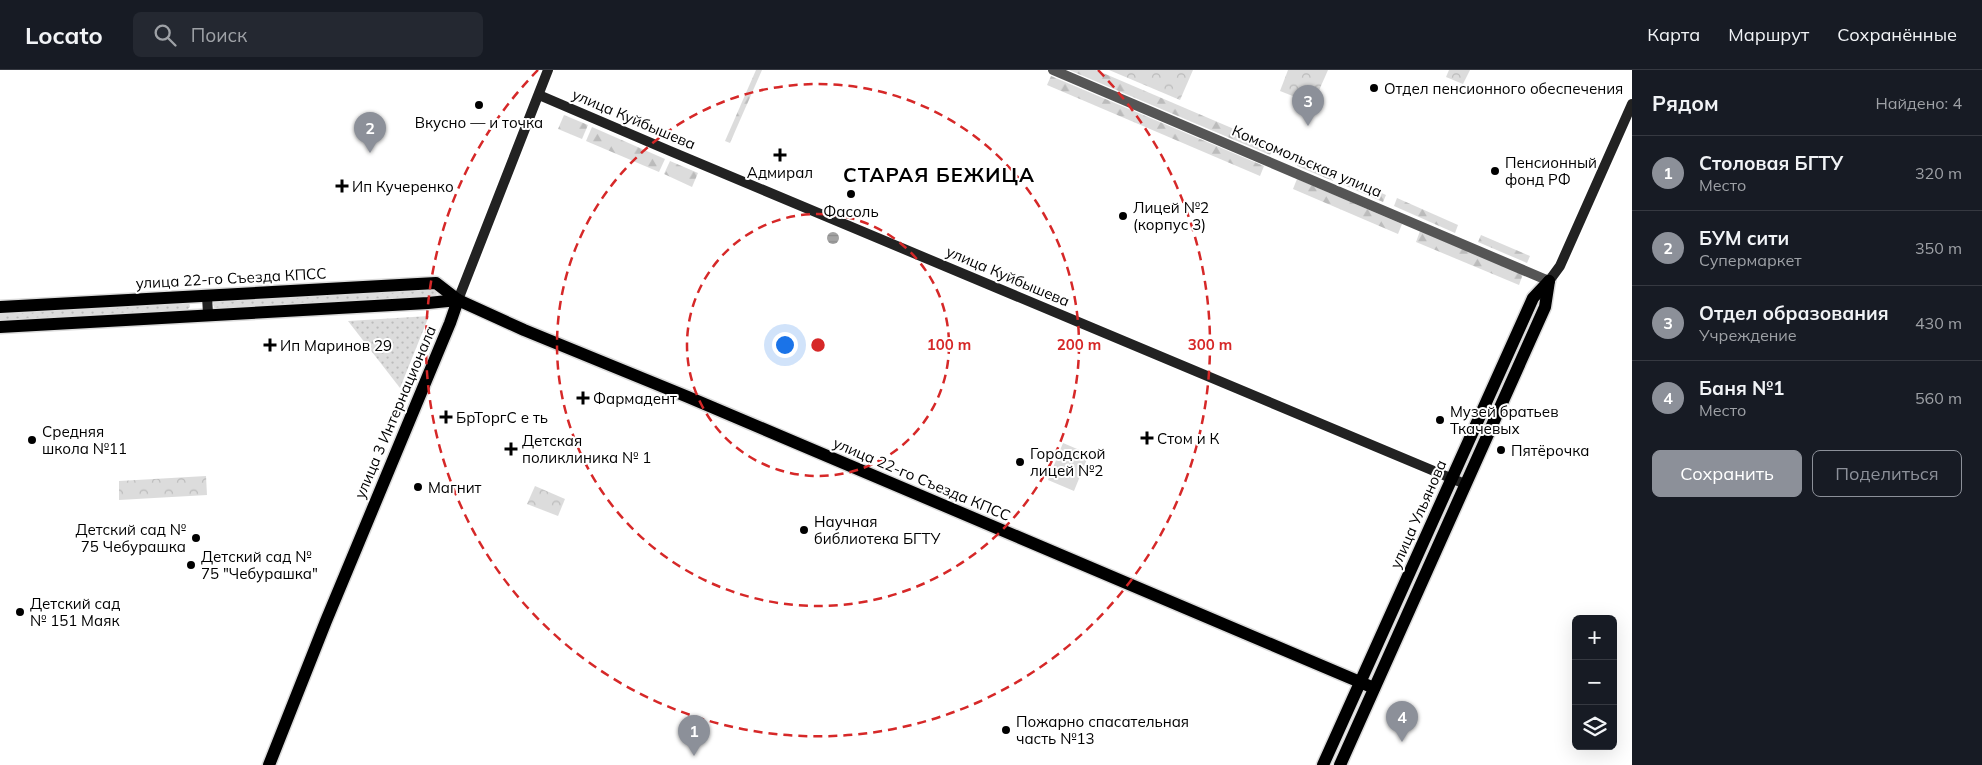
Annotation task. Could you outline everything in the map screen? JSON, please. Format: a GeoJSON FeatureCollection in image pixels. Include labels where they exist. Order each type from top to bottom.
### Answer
{"type":"FeatureCollection","features":[{"type":"Feature","properties":{"kind":"main road","name":"улица 3 Интернационала"},"geometry":{"type":"LineString","coordinates":[[269,765],[322,630],[450,323],[548,70]]}},
{"type":"Feature","properties":{"kind":"main road","name":"улица Куйбышева"},"geometry":{"type":"LineString","coordinates":[[539,95],[670,152],[1465,484]]}},
{"type":"Feature","properties":{"kind":"main road","name":"улица Ульянова"},"geometry":{"type":"LineString","coordinates":[[1324,765],[1533,298],[1560,266],[1632,104]]}},
{"type":"Feature","properties":{"kind":"main road","name":"улица Ульянова"},"geometry":{"type":"LineString","coordinates":[[1340,765],[1545,307],[1549,281]]}},
{"type":"Feature","properties":{"kind":"main road","name":"улица 22-го Съезда КПСС"},"geometry":{"type":"LineString","coordinates":[[0,307],[436,283],[458,300],[524,330],[688,397],[1374,688]]}},
{"type":"Feature","properties":{"kind":"main road"},"geometry":{"type":"LineString","coordinates":[[207,296],[208,314]]}},
{"type":"Feature","properties":{"kind":"main road"},"geometry":{"type":"LineString","coordinates":[[0,327],[458,300]]}},
{"type":"Feature","properties":{"kind":"street","name":"Комсомольская улица"},"geometry":{"type":"LineString","coordinates":[[1052,70],[1388,211],[1549,281]]}},
{"type":"Feature","properties":{"kind":"green space"},"geometry":{"type":"Polygon","coordinates":[[[756,70],[762,70],[730,143],[725,141],[756,70]]]}},
{"type":"Feature","properties":{"kind":"green space"},"geometry":{"type":"Polygon","coordinates":[[[1069,70],[1096,70],[1274,146],[1270,155],[1069,70]]]}},
{"type":"Feature","properties":{"kind":"green space"},"geometry":{"type":"Polygon","coordinates":[[[1109,70],[1193,70],[1180,100],[1109,70]]]}},
{"type":"Feature","properties":{"kind":"green space"},"geometry":{"type":"Polygon","coordinates":[[[1288,70],[1328,70],[1313,104],[1280,91],[1288,70]]]}},
{"type":"Feature","properties":{"kind":"green space"},"geometry":{"type":"Polygon","coordinates":[[[1449,70],[1470,70],[1463,84],[1446,77],[1449,70]]]}},
{"type":"Feature","properties":{"kind":"green space"},"geometry":{"type":"Polygon","coordinates":[[[1051,76],[1264,166],[1260,176],[1047,85],[1051,76]]]}},
{"type":"Feature","properties":{"kind":"green space"},"geometry":{"type":"Polygon","coordinates":[[[564,115],[588,125],[582,139],[558,129],[564,115]]]}},
{"type":"Feature","properties":{"kind":"green space"},"geometry":{"type":"Polygon","coordinates":[[[592,127],[665,159],[659,172],[586,141],[592,127]]]}},
{"type":"Feature","properties":{"kind":"green space"},"geometry":{"type":"Polygon","coordinates":[[[1300,158],[1336,174],[1333,181],[1297,166],[1300,158]]]}},
{"type":"Feature","properties":{"kind":"green space"},"geometry":{"type":"Polygon","coordinates":[[[670,161],[698,173],[692,187],[664,174],[670,161]]]}},
{"type":"Feature","properties":{"kind":"green space"},"geometry":{"type":"Polygon","coordinates":[[[1347,178],[1386,195],[1383,202],[1344,185],[1347,178]]]}},
{"type":"Feature","properties":{"kind":"green space"},"geometry":{"type":"Polygon","coordinates":[[[1297,179],[1402,224],[1398,234],[1293,189],[1297,179]]]}},
{"type":"Feature","properties":{"kind":"green space"},"geometry":{"type":"Polygon","coordinates":[[[1397,198],[1458,225],[1455,233],[1394,206],[1397,198]]]}},
{"type":"Feature","properties":{"kind":"green space"},"geometry":{"type":"Polygon","coordinates":[[[1420,231],[1523,274],[1519,285],[1416,242],[1420,231]]]}},
{"type":"Feature","properties":{"kind":"green space"},"geometry":{"type":"Polygon","coordinates":[[[1481,235],[1530,256],[1527,263],[1478,242],[1481,235]]]}},
{"type":"Feature","properties":{"kind":"green space"},"geometry":{"type":"Polygon","coordinates":[[[434,289],[437,292],[436,297],[215,309],[213,305],[214,301],[434,289]]]}},
{"type":"Feature","properties":{"kind":"green space"},"geometry":{"type":"Polygon","coordinates":[[[189,302],[190,307],[187,310],[0,322],[0,311],[189,302]]]}},
{"type":"Feature","properties":{"kind":"green space"},"geometry":{"type":"Polygon","coordinates":[[[429,316],[400,388],[348,321],[429,316]]]}},
{"type":"Feature","properties":{"kind":"green space"},"geometry":{"type":"Polygon","coordinates":[[[1063,443],[1089,454],[1074,491],[1048,480],[1063,443]]]}},
{"type":"Feature","properties":{"kind":"green space"},"geometry":{"type":"Polygon","coordinates":[[[206,476],[207,495],[119,500],[119,481],[206,476]]]}},
{"type":"Feature","properties":{"kind":"green space"},"geometry":{"type":"Polygon","coordinates":[[[535,486],[565,499],[558,516],[527,504],[535,486]]]}},
{"type":"Feature","properties":{"kind":"shaded area"},"geometry":{"type":"Polygon","coordinates":[[[835,232],[838,233],[838,243],[831,244],[828,243],[827,236],[828,233],[835,232]]]}},
{"type":"Feature","properties":{"kind":"place","name":"Отдел пенсионного обеспечения"},"geometry":{"type":"Point","coordinates":[1374,88]}},
{"type":"Feature","properties":{"kind":"place","name":"Вкусно — и точка"},"geometry":{"type":"Point","coordinates":[479,105]}},
{"type":"Feature","properties":{"kind":"place","name":"Отдел образования"},"geometry":{"type":"Point","coordinates":[1308,126]}},
{"type":"Feature","properties":{"kind":"place","name":"БУМ сити"},"geometry":{"type":"Point","coordinates":[370,153]}},
{"type":"Feature","properties":{"kind":"place","name":"Адмирал"},"geometry":{"type":"Point","coordinates":[780,155]}},
{"type":"Feature","properties":{"kind":"place","name":"Пенсионный фонд РФ"},"geometry":{"type":"Point","coordinates":[1495,171]}},
{"type":"Feature","properties":{"kind":"place","name":"Ип Кучеренко"},"geometry":{"type":"Point","coordinates":[342,186]}},
{"type":"Feature","properties":{"kind":"place","name":"Фасоль"},"geometry":{"type":"Point","coordinates":[851,194]}},
{"type":"Feature","properties":{"kind":"place","name":"Лицей №2 (корпус 3)"},"geometry":{"type":"Point","coordinates":[1123,216]}},
{"type":"Feature","properties":{"kind":"place","name":"Ип Маринов 29"},"geometry":{"type":"Point","coordinates":[270,345]}},
{"type":"Feature","properties":{"kind":"place","name":"Фармадент"},"geometry":{"type":"Point","coordinates":[583,398]}},
{"type":"Feature","properties":{"kind":"place","name":"БрТоргС е ть"},"geometry":{"type":"Point","coordinates":[446,417]}},
{"type":"Feature","properties":{"kind":"place","name":"Музей братьев Ткачевых"},"geometry":{"type":"Point","coordinates":[1440,420]}},
{"type":"Feature","properties":{"kind":"place","name":"Стом и К"},"geometry":{"type":"Point","coordinates":[1147,438]}},
{"type":"Feature","properties":{"kind":"place","name":"Средняя школа №11"},"geometry":{"type":"Point","coordinates":[32,440]}},
{"type":"Feature","properties":{"kind":"place","name":"Детская поликлиника № 1"},"geometry":{"type":"Point","coordinates":[511,449]}},
{"type":"Feature","properties":{"kind":"place","name":"Пятёрочка"},"geometry":{"type":"Point","coordinates":[1501,450]}},
{"type":"Feature","properties":{"kind":"place","name":"Городской лицей №2"},"geometry":{"type":"Point","coordinates":[1020,462]}},
{"type":"Feature","properties":{"kind":"place","name":"Магнит"},"geometry":{"type":"Point","coordinates":[418,487]}},
{"type":"Feature","properties":{"kind":"place","name":"Научная библиотека БГТУ"},"geometry":{"type":"Point","coordinates":[804,530]}},
{"type":"Feature","properties":{"kind":"place","name":"Детский сад № 75 Чебурашка"},"geometry":{"type":"Point","coordinates":[196,538]}},
{"type":"Feature","properties":{"kind":"place","name":"Детский сад № 75 \"Чебурашка\""},"geometry":{"type":"Point","coordinates":[191,565]}},
{"type":"Feature","properties":{"kind":"place","name":"Детский сад № 151 Маяк"},"geometry":{"type":"Point","coordinates":[20,612]}},
{"type":"Feature","properties":{"kind":"place","name":"Пожарно спасательная часть №13"},"geometry":{"type":"Point","coordinates":[1006,730]}},
{"type":"Feature","properties":{"kind":"place","name":"Баня №1"},"geometry":{"type":"Point","coordinates":[1402,742]}},
{"type":"Feature","properties":{"kind":"place","name":"Столовая БГТУ"},"geometry":{"type":"Point","coordinates":[694,756]}},
{"type":"Feature","properties":{"kind":"district","name":"CТАРАЯ БЕЖИЦА"},"geometry":{"type":"Point","coordinates":[939,174]}}]}
